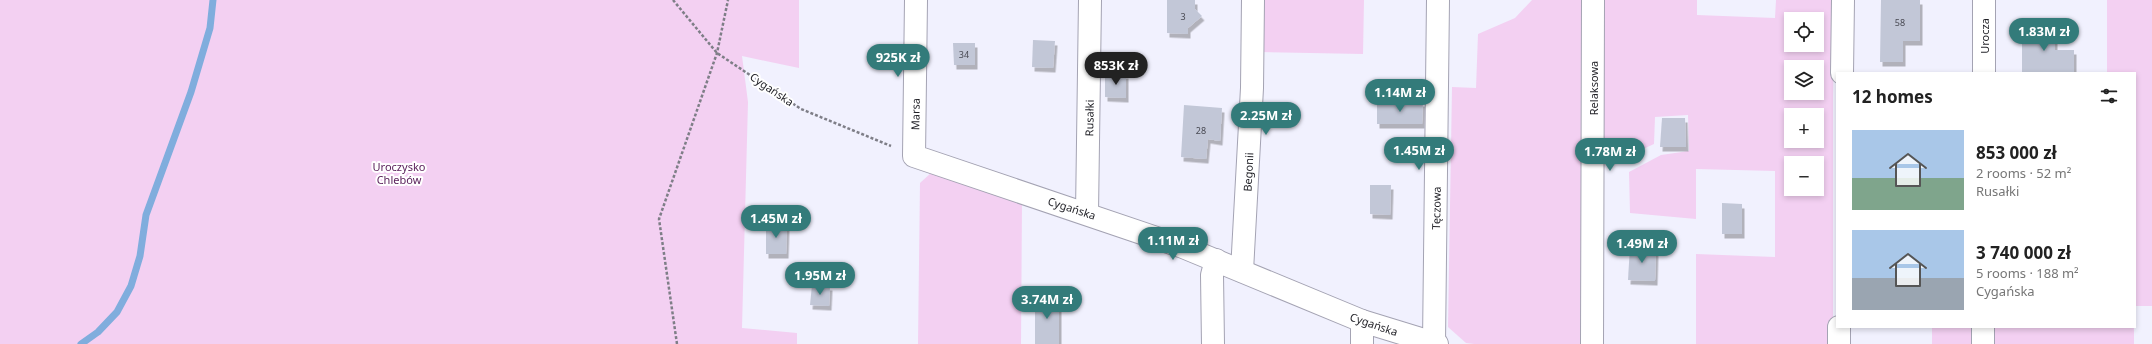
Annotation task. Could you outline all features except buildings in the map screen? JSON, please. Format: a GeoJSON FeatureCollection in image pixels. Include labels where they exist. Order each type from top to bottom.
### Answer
{"type":"FeatureCollection","features":[{"type":"Feature","properties":{"kind":"street","name":"Marsa"},"geometry":{"type":"LineString","coordinates":[[914,156],[916,0]]}},
{"type":"Feature","properties":{"kind":"street","name":"Rusałki"},"geometry":{"type":"LineString","coordinates":[[1087,213],[1090,0]]}},
{"type":"Feature","properties":{"kind":"street","name":"Begonii"},"geometry":{"type":"LineString","coordinates":[[1242,271],[1252,88],[1253,0]]}},
{"type":"Feature","properties":{"kind":"street","name":"Tęczowa"},"geometry":{"type":"LineString","coordinates":[[1436,344],[1438,0]]}},
{"type":"Feature","properties":{"kind":"street","name":"Relaksowa"},"geometry":{"type":"LineString","coordinates":[[1592,344],[1593,0]]}},
{"type":"Feature","properties":{"kind":"street"},"geometry":{"type":"LineString","coordinates":[[1842,72],[1843,0]]}},
{"type":"Feature","properties":{"kind":"street","name":"Urocza"},"geometry":{"type":"LineString","coordinates":[[1984,0],[1984,72]]}},
{"type":"Feature","properties":{"kind":"street","name":"Cygańska"},"geometry":{"type":"LineString","coordinates":[[914,156],[1087,213],[1183,247],[1362,321],[1436,344]]}},
{"type":"Feature","properties":{"kind":"street"},"geometry":{"type":"LineString","coordinates":[[1212,344],[1212,275],[1216,260]]}},
{"type":"Feature","properties":{"kind":"street"},"geometry":{"type":"LineString","coordinates":[[1362,321],[1362,344]]}},
{"type":"Feature","properties":{"kind":"street"},"geometry":{"type":"LineString","coordinates":[[1839,328],[1839,344]]}},
{"type":"Feature","properties":{"kind":"street"},"geometry":{"type":"LineString","coordinates":[[1983,328],[1983,344]]}},
{"type":"Feature","properties":{"kind":"path","name":"Cygańska"},"geometry":{"type":"LineString","coordinates":[[673,0],[717,53],[801,109],[914,156]]}},
{"type":"Feature","properties":{"kind":"path"},"geometry":{"type":"LineString","coordinates":[[677,344],[659,219],[717,53],[728,0]]}},
{"type":"Feature","properties":{"kind":"green space","name":"Uroczysko Chlebów"},"geometry":{"type":"Polygon","coordinates":[[[0,0],[799,0],[799,68],[742,56],[748,102],[742,328],[797,333],[797,344],[0,344],[0,0]]]}},
{"type":"Feature","properties":{"kind":"green space"},"geometry":{"type":"Polygon","coordinates":[[[1258,0],[1364,0],[1363,54],[1257,52],[1258,0]]]}},
{"type":"Feature","properties":{"kind":"green space"},"geometry":{"type":"Polygon","coordinates":[[[1532,0],[1587,0],[1585,344],[1466,343],[1448,327],[1452,87],[1476,88],[1478,34],[1515,18],[1532,0]]]}},
{"type":"Feature","properties":{"kind":"green space"},"geometry":{"type":"Polygon","coordinates":[[[1601,0],[1697,0],[1697,15],[1775,18],[1776,0],[1835,0],[1833,97],[1833,338],[1831,344],[1696,344],[1696,254],[1775,257],[1775,171],[1696,169],[1696,219],[1630,213],[1629,172],[1661,155],[1689,151],[1688,115],[1655,117],[1654,144],[1608,165],[1600,160],[1601,0]]]}},
{"type":"Feature","properties":{"kind":"green space"},"geometry":{"type":"Polygon","coordinates":[[[2107,0],[2152,0],[2152,306],[2136,306],[2136,72],[2107,72],[2107,0]]]}},
{"type":"Feature","properties":{"kind":"green space"},"geometry":{"type":"Polygon","coordinates":[[[932,172],[1022,202],[1021,344],[918,344],[920,183],[932,172]]]}},
{"type":"Feature","properties":{"kind":"green space"},"geometry":{"type":"Polygon","coordinates":[[[1932,328],[1977,328],[1977,344],[1932,344],[1932,328]]]}},
{"type":"Feature","properties":{"kind":"green space"},"geometry":{"type":"Polygon","coordinates":[[[1989,328],[2134,328],[2134,344],[1989,344],[1989,328]]]}},
{"type":"Feature","properties":{"kind":"waterway"},"geometry":{"type":"LineString","coordinates":[[81,344],[98,332],[117,312],[131,286],[140,256],[146,215],[191,92],[210,28],[213,0]]}}]}
